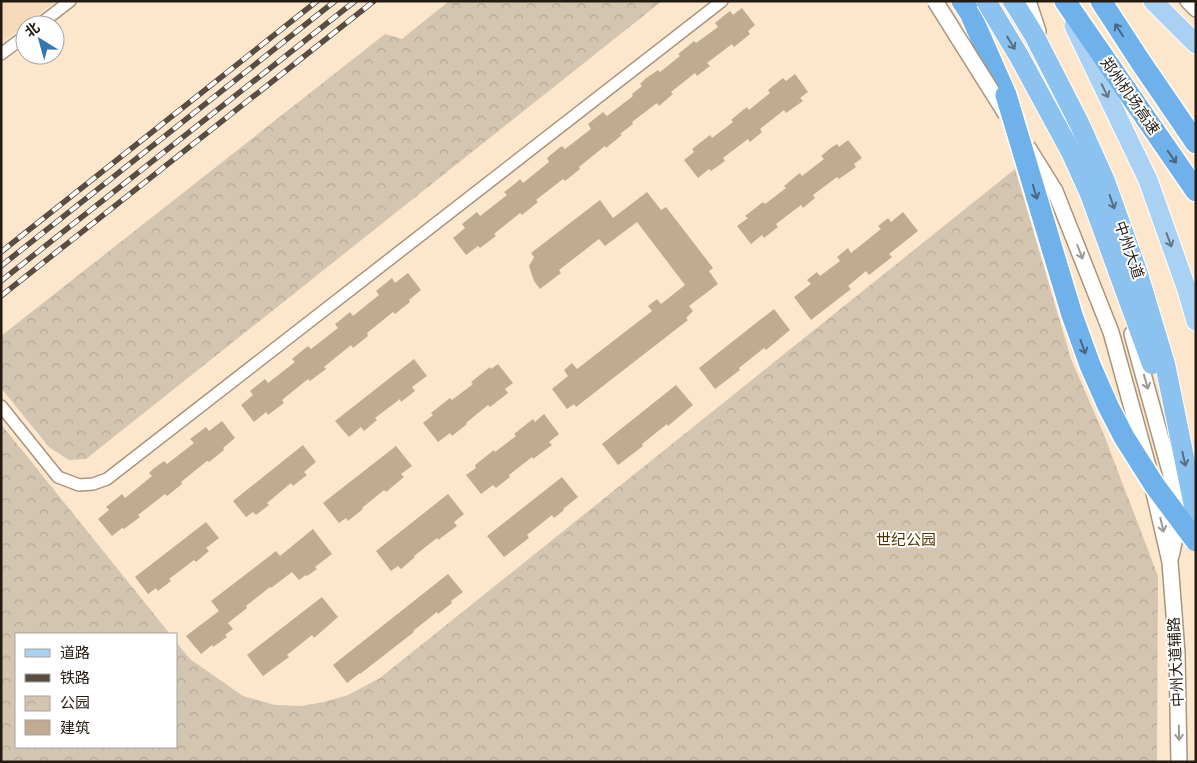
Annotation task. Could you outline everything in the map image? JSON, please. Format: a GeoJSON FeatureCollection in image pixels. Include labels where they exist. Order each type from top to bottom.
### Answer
{"type":"FeatureCollection","features":[{"type":"Feature","properties":{"kind":"highway"},"geometry":{"type":"LineString","coordinates":[[962,1],[976,27],[1006,95],[1072,315],[1090,366],[1124,437],[1155,486],[1196,541]]}},
{"type":"Feature","properties":{"kind":"highway"},"geometry":{"type":"LineString","coordinates":[[986,1],[1019,56],[1071,152],[1090,194],[1154,371],[1177,426]]}},
{"type":"Feature","properties":{"kind":"highway","name":"中州大道"},"geometry":{"type":"LineString","coordinates":[[1013,1],[1034,35],[1105,181],[1138,274],[1165,364],[1196,516]]}},
{"type":"Feature","properties":{"kind":"highway","name":"郑州机场高速"},"geometry":{"type":"LineString","coordinates":[[1066,1],[1196,191]]}},
{"type":"Feature","properties":{"kind":"highway","name":"郑州机场高速"},"geometry":{"type":"LineString","coordinates":[[1101,1],[1196,142]]}},
{"type":"Feature","properties":{"kind":"main road"},"geometry":{"type":"LineString","coordinates":[[1059,1],[1077,32],[1148,180],[1196,321]]}},
{"type":"Feature","properties":{"kind":"main road"},"geometry":{"type":"LineString","coordinates":[[1153,1],[1196,44]]}},
{"type":"Feature","properties":{"kind":"street"},"geometry":{"type":"LineString","coordinates":[[52,15],[70,1]]}},
{"type":"Feature","properties":{"kind":"street"},"geometry":{"type":"LineString","coordinates":[[1,406],[58,477],[79,485],[93,484],[107,479],[722,1]]}},
{"type":"Feature","properties":{"kind":"street"},"geometry":{"type":"LineString","coordinates":[[935,1],[1055,191],[1111,332],[1144,452],[1170,562]]}},
{"type":"Feature","properties":{"kind":"street"},"geometry":{"type":"LineString","coordinates":[[1028,1],[1088,173],[1181,511],[1170,562]]}},
{"type":"Feature","properties":{"kind":"street"},"geometry":{"type":"LineString","coordinates":[[1188,1],[1196,9]]}},
{"type":"Feature","properties":{"kind":"street"},"geometry":{"type":"LineString","coordinates":[[1,54],[15,44]]}},
{"type":"Feature","properties":{"kind":"street","name":"中州大道辅路"},"geometry":{"type":"LineString","coordinates":[[1170,562],[1177,653],[1179,762]]}},
{"type":"Feature","properties":{"kind":"shaded area"},"geometry":{"type":"Polygon","coordinates":[[[1,1],[56,1],[38,15],[15,15],[15,32],[1,43],[1,1]]]}},
{"type":"Feature","properties":{"kind":"green space"},"geometry":{"type":"Polygon","coordinates":[[[449,1],[662,1],[86,459],[69,460],[49,447],[1,388],[1,336],[385,34],[402,39],[449,1]]]}},
{"type":"Feature","properties":{"kind":"green space","name":"世纪公园"},"geometry":{"type":"Polygon","coordinates":[[[1015,169],[1071,359],[1104,435],[1158,576],[1157,762],[1,762],[1,424],[169,633],[15,633],[15,748],[178,748],[178,644],[190,659],[243,696],[275,705],[301,706],[324,702],[348,695],[380,678],[1015,169]]]}},
{"type":"Feature","properties":{"kind":"building"},"geometry":{"type":"Polygon","coordinates":[[[742,8],[755,25],[748,31],[750,34],[734,47],[732,44],[707,63],[710,66],[697,76],[695,73],[671,92],[673,94],[659,106],[657,103],[632,122],[633,124],[620,134],[622,135],[606,148],[605,146],[565,181],[563,179],[536,200],[538,202],[522,215],[520,213],[494,234],[496,236],[480,248],[478,246],[466,255],[453,238],[465,228],[462,224],[477,212],[480,216],[507,195],[504,192],[520,179],[523,183],[549,162],[547,158],[559,148],[562,146],[565,149],[591,129],[588,124],[603,112],[607,116],[633,96],[632,94],[642,86],[640,84],[645,79],[658,70],[660,72],[680,56],[678,54],[694,41],[696,43],[718,27],[715,23],[726,14],[730,11],[733,15],[742,8]]]}},
{"type":"Feature","properties":{"kind":"building"},"geometry":{"type":"Polygon","coordinates":[[[795,74],[808,92],[800,98],[803,101],[786,113],[784,110],[760,129],[762,132],[750,142],[748,139],[723,158],[725,161],[711,171],[709,169],[698,178],[684,160],[694,152],[692,149],[710,135],[712,138],[733,122],[731,120],[747,107],[749,110],[770,93],[768,90],[783,78],[786,81],[795,74]]]}},
{"type":"Feature","properties":{"kind":"building"},"geometry":{"type":"Polygon","coordinates":[[[848,140],[862,158],[854,164],[856,167],[839,179],[837,177],[813,195],[815,198],[803,208],[801,205],[776,224],[778,227],[764,238],[762,235],[751,244],[737,226],[748,218],[745,216],[786,188],[784,186],[800,173],[802,176],[824,159],[821,156],[832,147],[837,144],[839,147],[848,140]]]}},
{"type":"Feature","properties":{"kind":"building"},"geometry":{"type":"Polygon","coordinates":[[[647,192],[661,210],[666,207],[713,268],[709,271],[718,284],[689,306],[693,311],[686,318],[688,320],[576,407],[574,404],[567,409],[552,389],[568,376],[564,370],[572,363],[577,369],[652,311],[648,306],[657,299],[661,304],[685,285],[637,222],[605,246],[599,239],[559,270],[561,273],[540,289],[534,281],[529,266],[534,257],[531,253],[600,200],[613,218],[647,192]]]}},
{"type":"Feature","properties":{"kind":"building"},"geometry":{"type":"Polygon","coordinates":[[[903,212],[918,231],[889,254],[892,257],[869,275],[866,271],[848,286],[851,289],[811,320],[794,297],[811,284],[807,280],[817,272],[820,276],[840,261],[837,257],[848,248],[851,253],[881,229],[878,226],[888,218],[891,222],[903,212]]]}},
{"type":"Feature","properties":{"kind":"building"},"geometry":{"type":"Polygon","coordinates":[[[408,273],[421,290],[409,300],[410,302],[395,314],[393,312],[367,333],[368,336],[353,348],[351,345],[324,367],[326,369],[310,381],[308,379],[282,400],[284,403],[268,415],[266,412],[254,422],[241,405],[253,395],[250,391],[265,379],[268,383],[295,362],[292,359],[308,346],[311,349],[338,328],[335,324],[350,312],[353,316],[379,295],[376,291],[392,278],[395,283],[408,273]]]}},
{"type":"Feature","properties":{"kind":"building"},"geometry":{"type":"Polygon","coordinates":[[[774,309],[790,330],[766,350],[764,348],[715,389],[699,368],[774,309]]]}},
{"type":"Feature","properties":{"kind":"building"},"geometry":{"type":"Polygon","coordinates":[[[414,359],[427,376],[412,387],[415,391],[401,402],[400,399],[375,418],[377,420],[364,431],[361,427],[349,437],[335,421],[414,359]]]}},
{"type":"Feature","properties":{"kind":"building"},"geometry":{"type":"Polygon","coordinates":[[[498,364],[513,383],[505,389],[508,393],[490,407],[488,405],[452,436],[450,433],[438,442],[423,423],[433,415],[431,413],[450,398],[452,400],[473,384],[471,382],[490,367],[491,369],[498,364]]]}},
{"type":"Feature","properties":{"kind":"building"},"geometry":{"type":"Polygon","coordinates":[[[676,385],[693,405],[618,465],[602,444],[676,385]]]}},
{"type":"Feature","properties":{"kind":"building"},"geometry":{"type":"Polygon","coordinates":[[[544,414],[559,434],[549,442],[552,445],[533,459],[532,457],[496,488],[493,485],[481,494],[466,475],[494,450],[495,452],[516,436],[514,434],[533,419],[535,422],[544,414]]]}},
{"type":"Feature","properties":{"kind":"building"},"geometry":{"type":"Polygon","coordinates":[[[222,421],[235,438],[223,448],[224,450],[209,462],[207,461],[167,496],[165,494],[138,515],[140,517],[112,536],[98,519],[109,510],[106,507],[122,494],[125,498],[152,476],[149,473],[153,469],[164,461],[167,464],[194,443],[190,439],[206,427],[209,431],[222,421]]]}},
{"type":"Feature","properties":{"kind":"building"},"geometry":{"type":"Polygon","coordinates":[[[303,445],[316,462],[304,472],[307,475],[293,486],[291,483],[256,515],[253,512],[246,517],[233,501],[303,445]]]}},
{"type":"Feature","properties":{"kind":"building"},"geometry":{"type":"Polygon","coordinates":[[[396,446],[412,466],[401,474],[404,477],[386,492],[384,490],[348,521],[346,518],[339,523],[323,503],[396,446]]]}},
{"type":"Feature","properties":{"kind":"building"},"geometry":{"type":"Polygon","coordinates":[[[562,477],[578,497],[554,518],[552,515],[527,535],[529,538],[504,557],[487,536],[562,477]]]}},
{"type":"Feature","properties":{"kind":"building"},"geometry":{"type":"Polygon","coordinates":[[[448,494],[464,514],[454,522],[457,526],[438,540],[437,538],[401,569],[398,566],[391,571],[376,551],[448,494]]]}},
{"type":"Feature","properties":{"kind":"building"},"geometry":{"type":"Polygon","coordinates":[[[206,522],[219,538],[206,548],[209,551],[196,562],[194,560],[169,579],[171,581],[158,591],[156,588],[148,594],[135,577],[206,522]]]}},
{"type":"Feature","properties":{"kind":"building"},"geometry":{"type":"Polygon","coordinates":[[[313,529],[332,554],[307,576],[299,580],[292,572],[270,587],[228,623],[233,629],[225,635],[227,637],[213,647],[212,645],[201,654],[186,636],[219,611],[211,601],[276,551],[280,556],[313,529]]]}},
{"type":"Feature","properties":{"kind":"building"},"geometry":{"type":"Polygon","coordinates":[[[448,574],[463,592],[438,614],[437,612],[347,683],[333,665],[448,574]]]}},
{"type":"Feature","properties":{"kind":"building"},"geometry":{"type":"Polygon","coordinates":[[[322,597],[338,617],[314,638],[312,635],[287,655],[289,657],[263,676],[247,655],[322,597]]]}},
{"type":"Feature","properties":{"kind":"railway"},"geometry":{"type":"LineString","coordinates":[[1,252],[317,1]]}},
{"type":"Feature","properties":{"kind":"railway"},"geometry":{"type":"LineString","coordinates":[[1,266],[335,1]]}},
{"type":"Feature","properties":{"kind":"railway"},"geometry":{"type":"LineString","coordinates":[[1,281],[355,1]]}},
{"type":"Feature","properties":{"kind":"railway"},"geometry":{"type":"LineString","coordinates":[[1,296],[374,1]]}}]}
